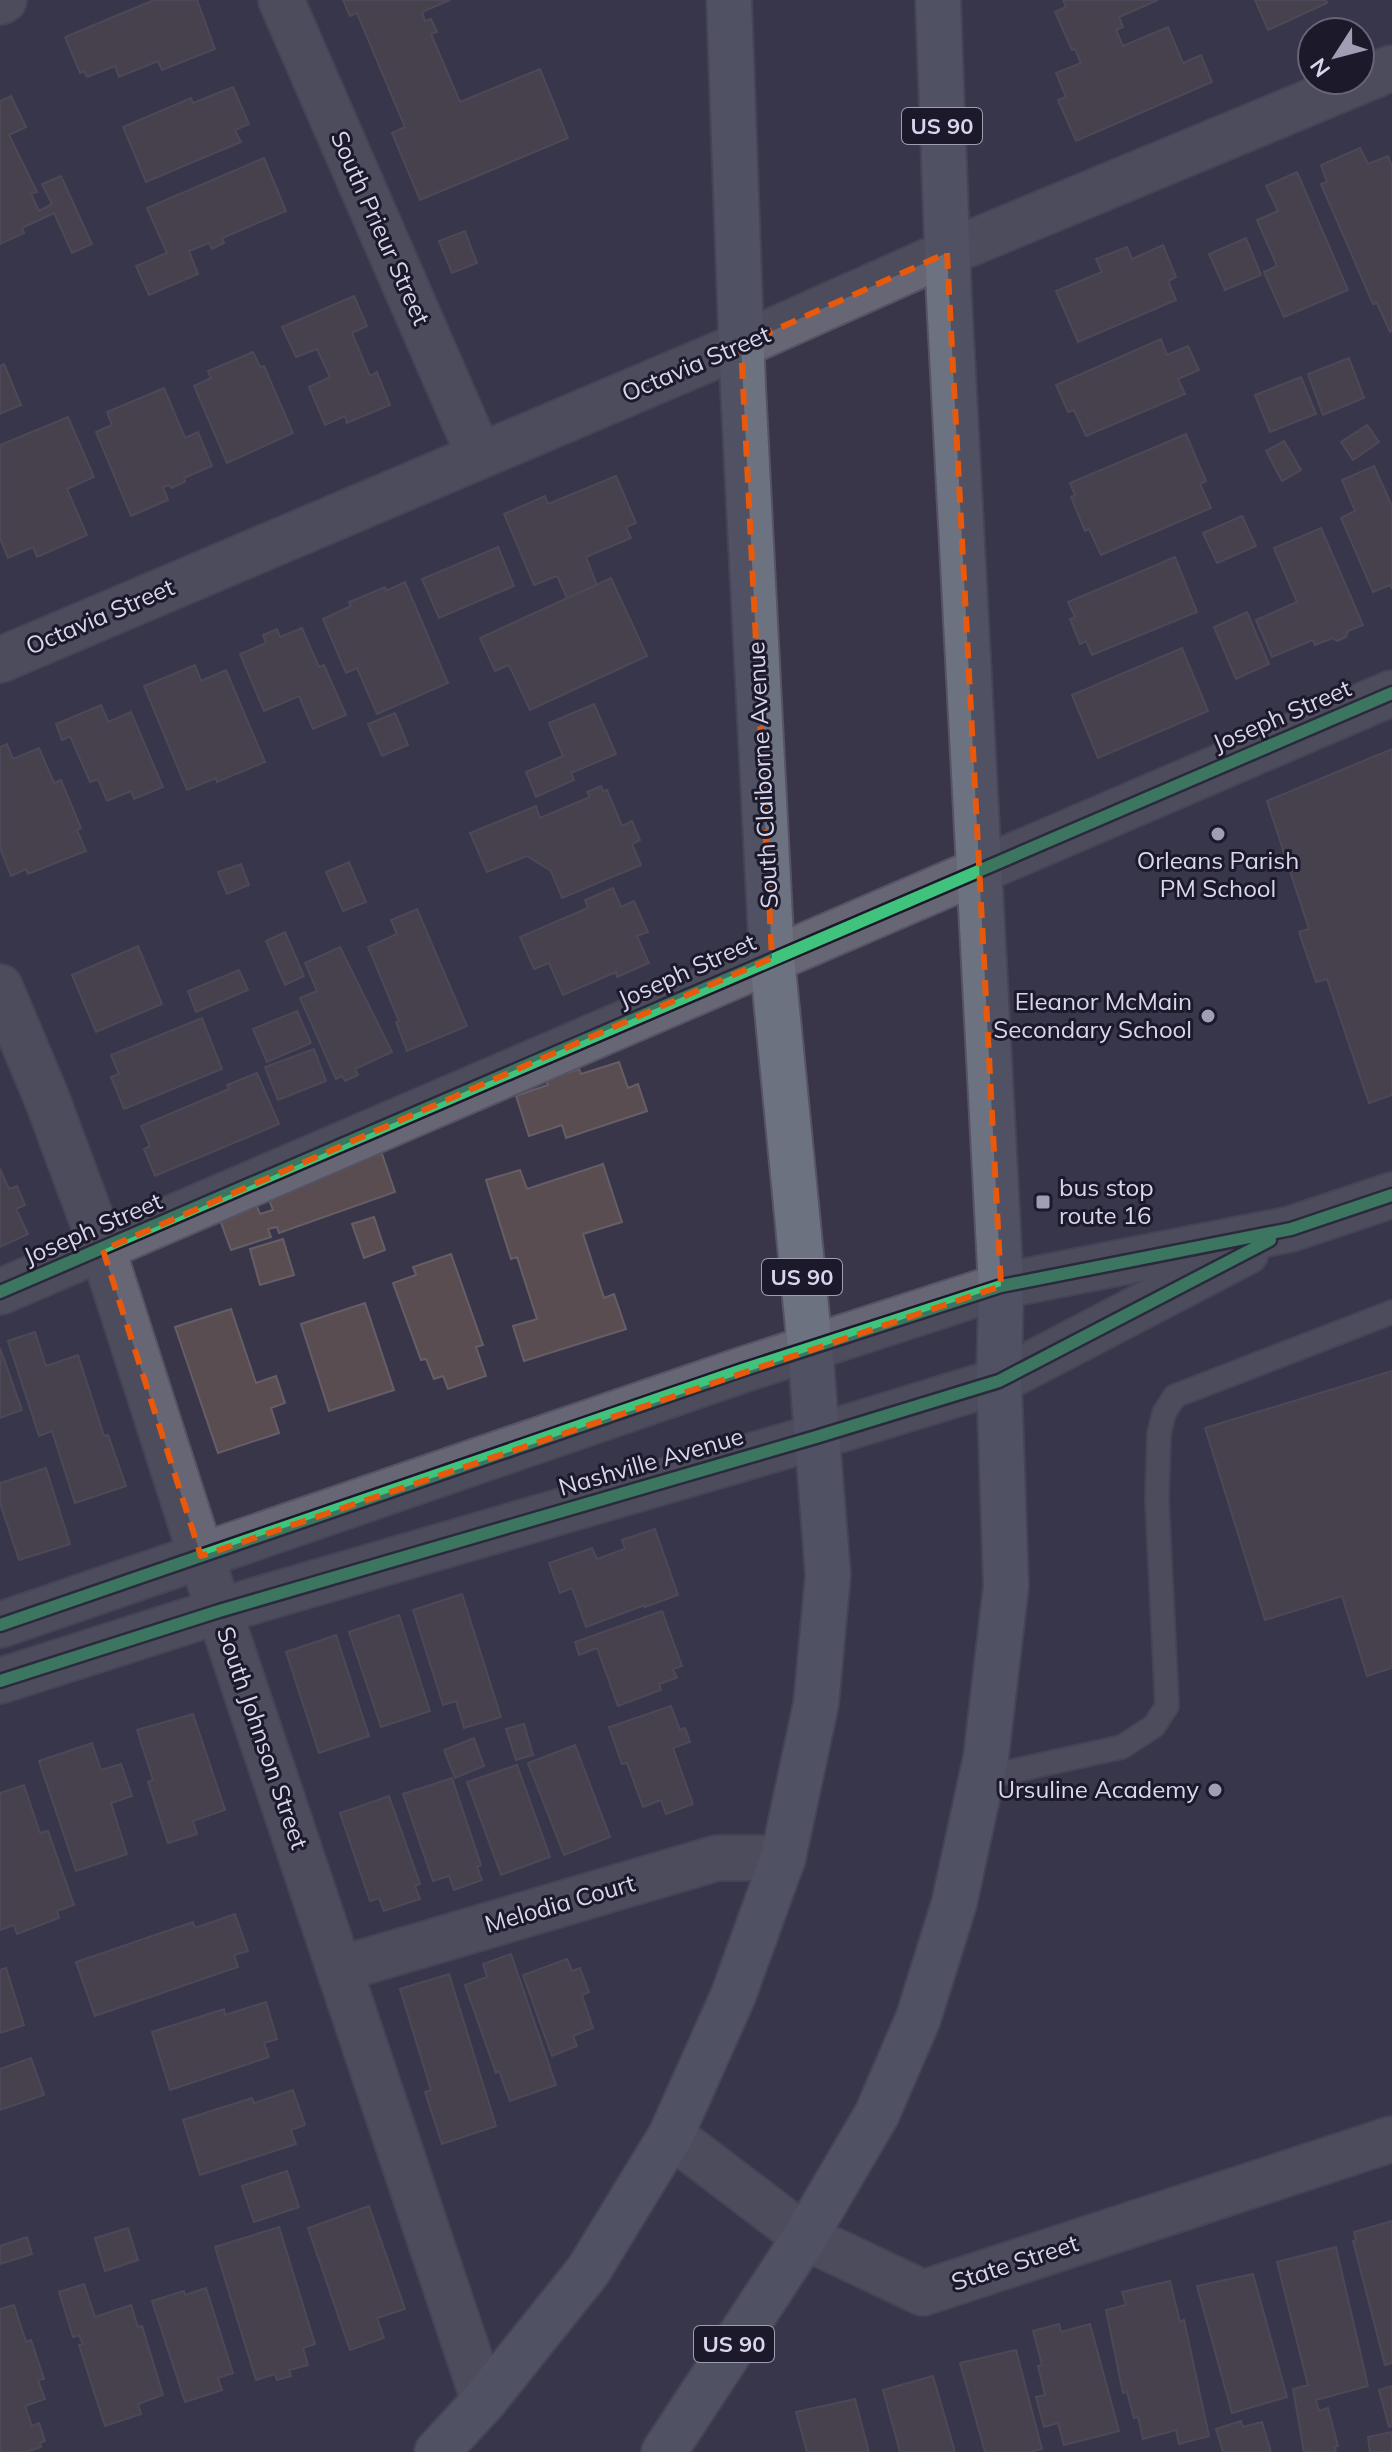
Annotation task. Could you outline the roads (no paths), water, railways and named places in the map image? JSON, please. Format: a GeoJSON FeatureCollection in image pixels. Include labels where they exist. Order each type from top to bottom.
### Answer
{"type":"FeatureCollection","features":[{"type":"Feature","properties":{"kind":"main road","name":"South Claiborne Avenue"},"geometry":{"type":"LineString","coordinates":[[437,2452],[484,2401],[588,2271],[671,2135],[733,1996],[783,1858],[816,1704],[828,1575],[810,1348],[772,958],[741,345],[729,0]]}},
{"type":"Feature","properties":{"kind":"main road","name":"US 90"},"geometry":{"type":"LineString","coordinates":[[664,2452],[805,2237],[877,2114],[918,2019],[954,1904],[986,1757],[1006,1586],[999,1381],[1001,1286],[947,253],[938,0]]}},
{"type":"Feature","properties":{"kind":"street","name":"South Prieur Street"},"geometry":{"type":"LineString","coordinates":[[281,0],[479,455]]}},
{"type":"Feature","properties":{"kind":"street","name":"Octavia Street"},"geometry":{"type":"LineString","coordinates":[[0,660],[741,345],[947,253],[1392,68]]}},
{"type":"Feature","properties":{"kind":"street","name":"Joseph Street"},"geometry":{"type":"LineString","coordinates":[[0,1292],[1392,693]]}},
{"type":"Feature","properties":{"kind":"street","name":"South Johnson Street"},"geometry":{"type":"LineString","coordinates":[[0,987],[47,1099],[103,1250],[219,1611],[484,2401]]}},
{"type":"Feature","properties":{"kind":"street","name":"Nashville Avenue"},"geometry":{"type":"LineString","coordinates":[[0,1625],[810,1348],[1001,1286],[1291,1229],[1392,1195]]}},
{"type":"Feature","properties":{"kind":"street","name":"Nashville Avenue"},"geometry":{"type":"LineString","coordinates":[[0,1681],[219,1611],[999,1381],[1291,1229]]}},
{"type":"Feature","properties":{"kind":"street","name":"Melodia Court"},"geometry":{"type":"LineString","coordinates":[[340,1969],[717,1858],[783,1858]]}},
{"type":"Feature","properties":{"kind":"street","name":"State Street"},"geometry":{"type":"LineString","coordinates":[[671,2135],[805,2237],[923,2293],[1392,2139]]}},
{"type":"Feature","properties":{"kind":"lane"},"geometry":{"type":"LineString","coordinates":[[981,1778],[1122,1747],[1154,1726],[1167,1706],[1157,1499],[1159,1434],[1164,1413],[1175,1396],[1392,1312]]}},
{"type":"Feature","properties":{"kind":"place","name":"Orleans Parish PM School"},"geometry":{"type":"Point","coordinates":[1218,834]}},
{"type":"Feature","properties":{"kind":"place","name":"Eleanor McMain Secondary School"},"geometry":{"type":"Point","coordinates":[1208,1016]}},
{"type":"Feature","properties":{"kind":"place","name":"bus stop route 16"},"geometry":{"type":"Point","coordinates":[1043,1202]}},
{"type":"Feature","properties":{"kind":"place","name":"Ursuline Academy"},"geometry":{"type":"Point","coordinates":[1215,1790]}}]}
